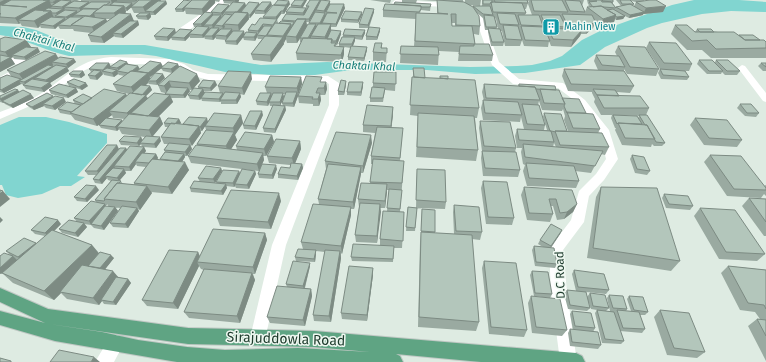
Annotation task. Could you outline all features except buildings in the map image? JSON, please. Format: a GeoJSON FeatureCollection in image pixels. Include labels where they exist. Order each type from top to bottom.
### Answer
{"type":"FeatureCollection","features":[{"type":"Feature","properties":{"kind":"main road","name":"Sirajuddowla Road"},"geometry":{"type":"LineString","coordinates":[[0,295],[46,316],[188,336],[314,339],[571,362]]}},
{"type":"Feature","properties":{"kind":"main road","name":"Sirajuddowla Road"},"geometry":{"type":"LineString","coordinates":[[0,318],[55,333],[180,354],[224,358],[298,356],[394,362]]}},
{"type":"Feature","properties":{"kind":"street"},"geometry":{"type":"LineString","coordinates":[[183,30],[214,9],[223,0]]}},
{"type":"Feature","properties":{"kind":"street","name":"D.C Road"},"geometry":{"type":"LineString","coordinates":[[397,2],[468,8],[480,20],[495,63],[516,82],[560,85],[582,102],[604,130],[612,160],[600,177],[582,194],[577,222],[556,248],[559,292],[571,362]]}},
{"type":"Feature","properties":{"kind":"street"},"geometry":{"type":"LineString","coordinates":[[0,59],[28,63],[18,71],[0,81]]}},
{"type":"Feature","properties":{"kind":"street"},"geometry":{"type":"LineString","coordinates":[[0,116],[41,98],[78,70],[98,61],[169,62],[181,66],[190,72],[208,77],[328,79],[332,81],[334,83],[334,105],[279,245],[258,338]]}},
{"type":"Feature","properties":{"kind":"street"},"geometry":{"type":"LineString","coordinates":[[742,68],[766,99]]}},
{"type":"Feature","properties":{"kind":"street"},"geometry":{"type":"LineString","coordinates":[[104,362],[116,343]]}},
{"type":"Feature","properties":{"kind":"water","name":"Chaktai Khal"},"geometry":{"type":"Polygon","coordinates":[[[694,0],[739,0],[766,2],[766,12],[731,11],[702,14],[662,23],[647,28],[605,47],[580,65],[525,73],[475,74],[427,70],[351,70],[315,75],[272,75],[225,72],[156,56],[140,54],[69,56],[18,39],[0,35],[0,26],[23,27],[36,30],[73,45],[145,45],[261,65],[327,62],[470,67],[517,66],[532,65],[550,61],[562,56],[582,40],[600,31],[672,5],[694,0]]]}},
{"type":"Feature","properties":{"kind":"water"},"geometry":{"type":"Polygon","coordinates":[[[19,117],[46,117],[69,122],[107,134],[107,143],[77,176],[85,177],[71,186],[60,186],[42,194],[18,198],[6,195],[2,185],[0,185],[0,125],[19,117]]]}},
{"type":"Feature","properties":{"kind":"place","name":"Mahin View"},"geometry":{"type":"Point","coordinates":[551,27]}}]}
